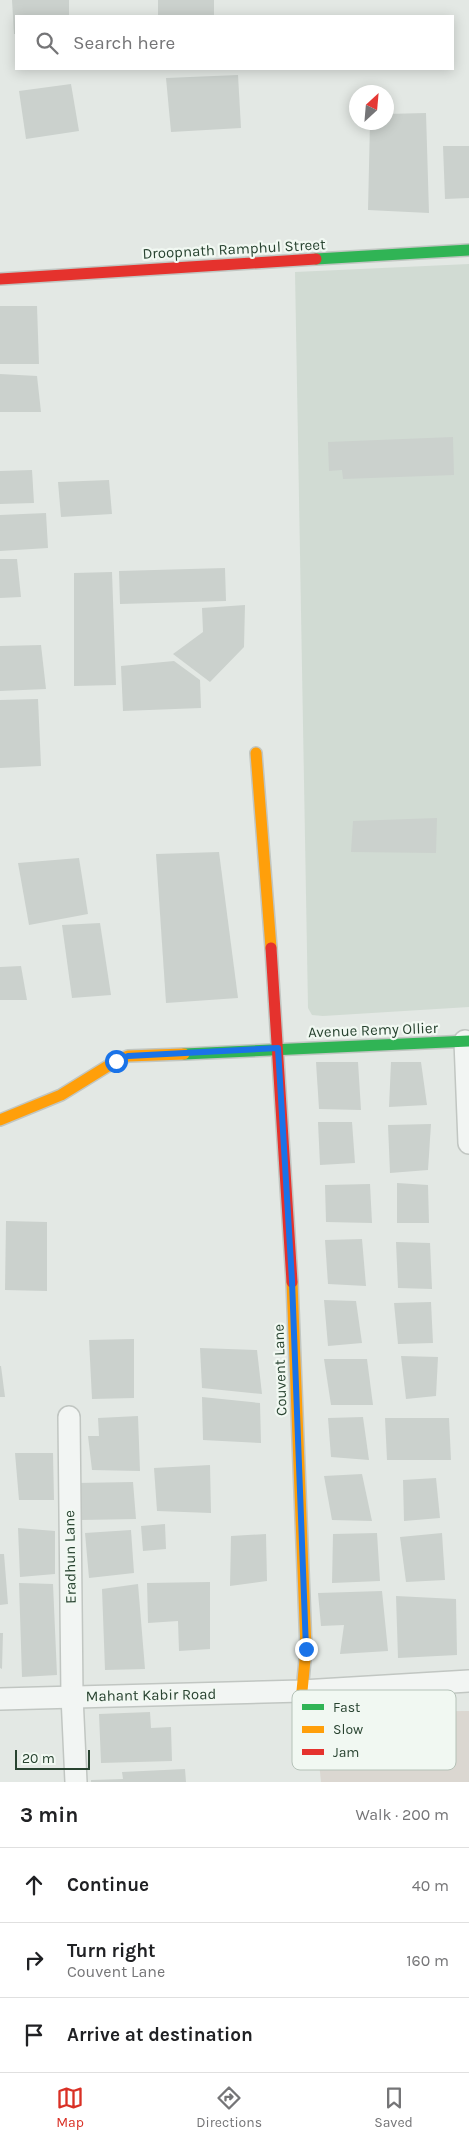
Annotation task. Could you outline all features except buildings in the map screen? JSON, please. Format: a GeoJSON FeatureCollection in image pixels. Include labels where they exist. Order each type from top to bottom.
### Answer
{"type":"FeatureCollection","features":[{"type":"Feature","properties":{"kind":"street","name":"Droopnath Ramphul Street"},"geometry":{"type":"LineString","coordinates":[[0,279],[469,250]]}},
{"type":"Feature","properties":{"kind":"street","name":"Couvent Lane"},"geometry":{"type":"LineString","coordinates":[[256,753],[278,1048],[292,1281],[306,1649],[302,1690]]}},
{"type":"Feature","properties":{"kind":"street","name":"Avenue Remy Ollier"},"geometry":{"type":"LineString","coordinates":[[0,1120],[61,1096],[116,1061],[128,1056],[467,1041]]}},
{"type":"Feature","properties":{"kind":"street"},"geometry":{"type":"LineString","coordinates":[[467,1041],[469,1143]]}},
{"type":"Feature","properties":{"kind":"street","name":"Eradhun Lane"},"geometry":{"type":"LineString","coordinates":[[69,1417],[72,1696],[76,1782]]}},
{"type":"Feature","properties":{"kind":"street","name":"Mahant Kabir Road"},"geometry":{"type":"LineString","coordinates":[[319,1690],[469,1681]]}},
{"type":"Feature","properties":{"kind":"street","name":"Mahant Kabir Road"},"geometry":{"type":"LineString","coordinates":[[0,1699],[292,1691]]}},
{"type":"Feature","properties":{"kind":"shaded area"},"geometry":{"type":"Polygon","coordinates":[[[469,264],[469,1007],[323,1016],[312,1015],[308,1008],[295,272],[469,264]]]}},
{"type":"Feature","properties":{"kind":"shaded area"},"geometry":{"type":"Polygon","coordinates":[[[456,1711],[469,1711],[469,1782],[321,1782],[320,1770],[456,1770],[456,1711]]]}},
{"type":"Feature","properties":{"kind":"traffic: fast"},"geometry":{"type":"LineString","coordinates":[[316,259],[469,250]]}},
{"type":"Feature","properties":{"kind":"traffic: fast"},"geometry":{"type":"LineString","coordinates":[[184,1054],[469,1041]]}},
{"type":"Feature","properties":{"kind":"traffic: slow"},"geometry":{"type":"LineString","coordinates":[[256,753],[271,948]]}},
{"type":"Feature","properties":{"kind":"traffic: slow"},"geometry":{"type":"LineString","coordinates":[[0,1120],[61,1095],[116,1061],[128,1056],[184,1054]]}},
{"type":"Feature","properties":{"kind":"traffic: slow"},"geometry":{"type":"LineString","coordinates":[[292,1282],[306,1649],[302,1690]]}},
{"type":"Feature","properties":{"kind":"traffic: jam"},"geometry":{"type":"LineString","coordinates":[[0,279],[316,259]]}},
{"type":"Feature","properties":{"kind":"traffic: jam"},"geometry":{"type":"LineString","coordinates":[[271,948],[292,1282]]}},
{"type":"Feature","properties":{"kind":"route"},"geometry":{"type":"LineString","coordinates":[[116,1061],[128,1056],[278,1048],[292,1281],[306,1649]]}}]}
